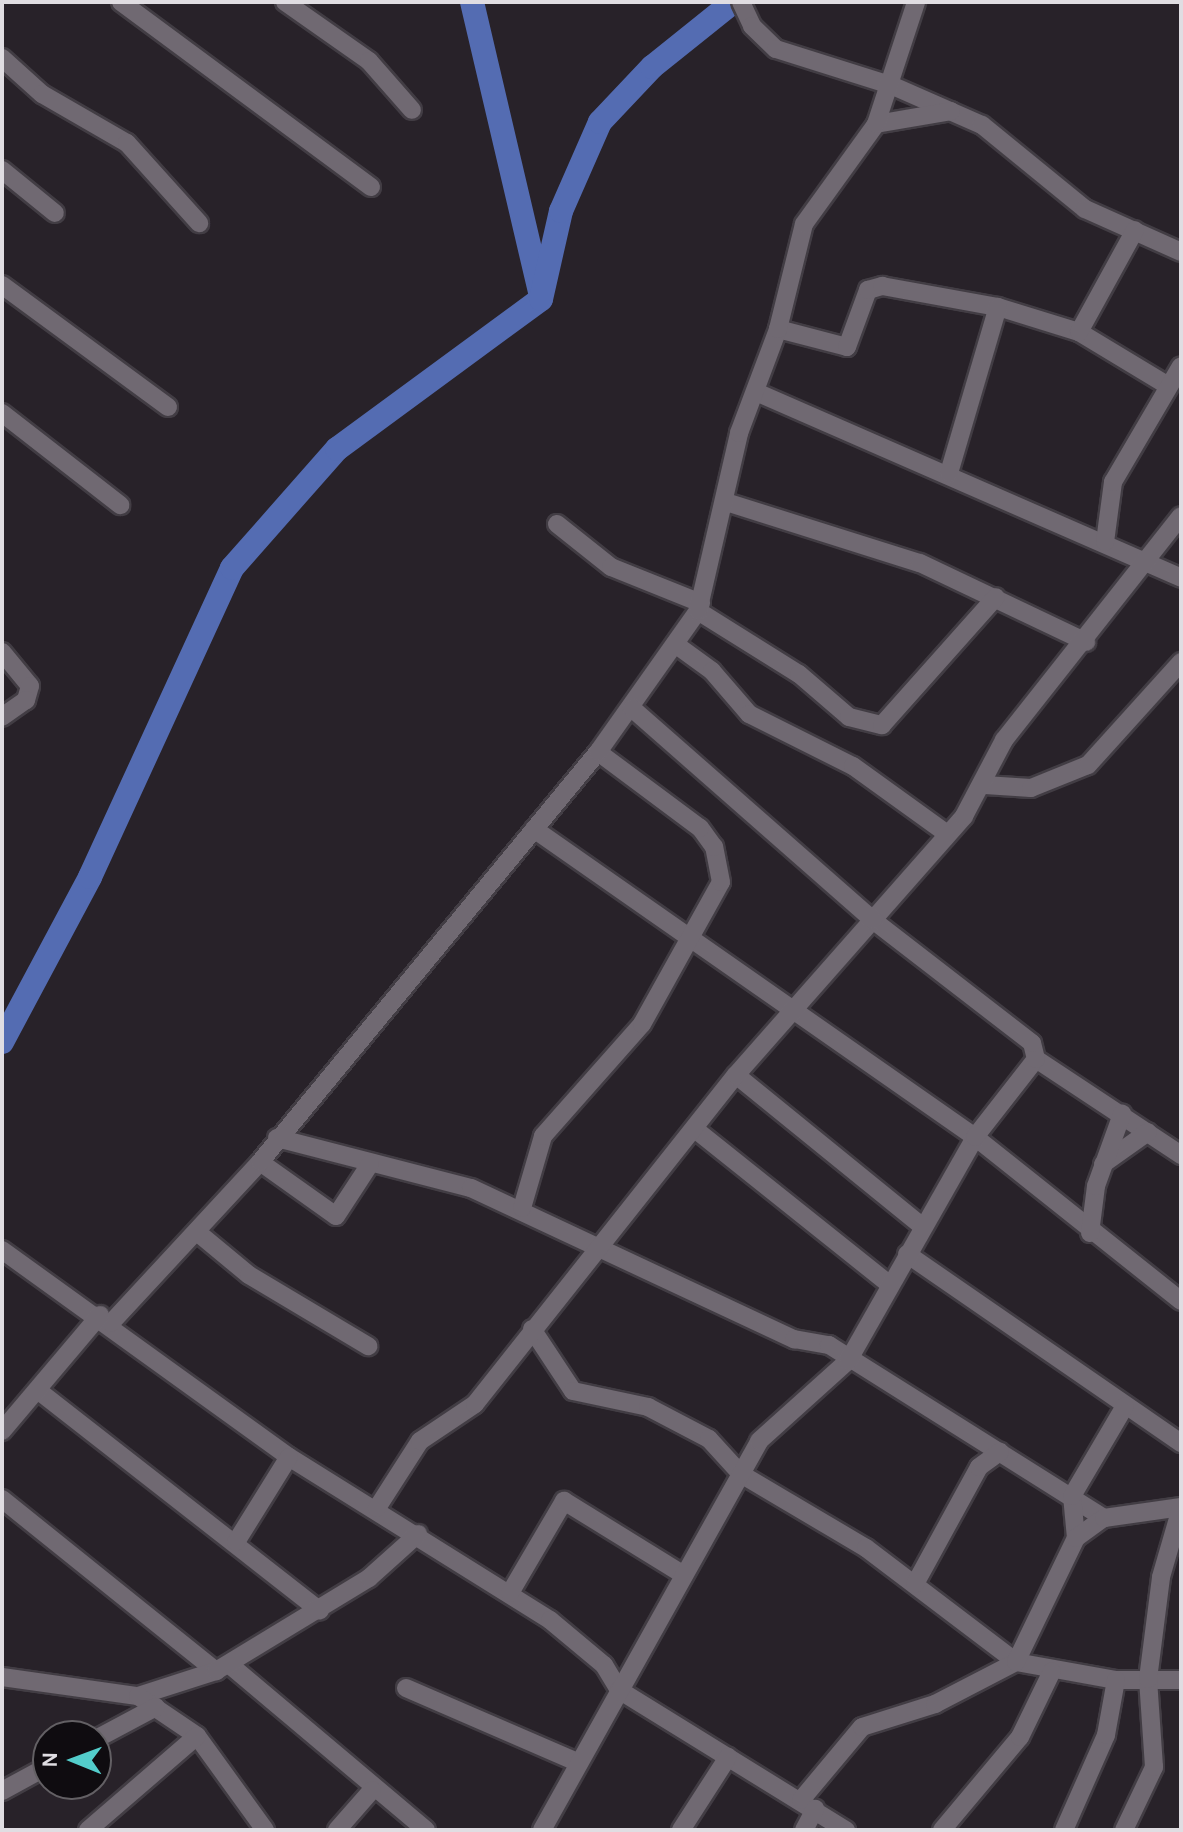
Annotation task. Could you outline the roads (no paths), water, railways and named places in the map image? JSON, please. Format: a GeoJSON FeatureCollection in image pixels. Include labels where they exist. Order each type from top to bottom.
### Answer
{"type":"FeatureCollection","features":[{"type":"Feature","properties":{"kind":"street"},"geometry":{"type":"LineString","coordinates":[[121,2],[371,187]]}},
{"type":"Feature","properties":{"kind":"street"},"geometry":{"type":"LineString","coordinates":[[285,2],[369,61],[412,110]]}},
{"type":"Feature","properties":{"kind":"street"},"geometry":{"type":"LineString","coordinates":[[741,2],[752,26],[776,49],[893,86],[951,111],[1003,139],[1085,209],[1181,252]]}},
{"type":"Feature","properties":{"kind":"street"},"geometry":{"type":"LineString","coordinates":[[2,1431],[105,1319],[197,1232],[260,1162],[598,752],[632,708],[700,607],[726,502],[739,433],[778,329],[804,224],[876,124],[893,86],[916,2]]}},
{"type":"Feature","properties":{"kind":"street"},"geometry":{"type":"LineString","coordinates":[[2,58],[42,94],[127,143],[199,223]]}},
{"type":"Feature","properties":{"kind":"street"},"geometry":{"type":"LineString","coordinates":[[876,124],[951,111]]}},
{"type":"Feature","properties":{"kind":"street"},"geometry":{"type":"LineString","coordinates":[[2,170],[55,213]]}},
{"type":"Feature","properties":{"kind":"street"},"geometry":{"type":"LineString","coordinates":[[1079,332],[1135,230]]}},
{"type":"Feature","properties":{"kind":"street"},"geometry":{"type":"LineString","coordinates":[[2,285],[168,407]]}},
{"type":"Feature","properties":{"kind":"street"},"geometry":{"type":"LineString","coordinates":[[778,329],[847,347],[868,290],[882,286],[998,307],[1079,332],[1167,385]]}},
{"type":"Feature","properties":{"kind":"street"},"geometry":{"type":"LineString","coordinates":[[949,473],[998,307]]}},
{"type":"Feature","properties":{"kind":"street"},"geometry":{"type":"LineString","coordinates":[[1128,588],[1109,544],[1106,498],[1167,385],[1181,366]]}},
{"type":"Feature","properties":{"kind":"street"},"geometry":{"type":"LineString","coordinates":[[756,392],[949,473],[1181,578]]}},
{"type":"Feature","properties":{"kind":"street"},"geometry":{"type":"LineString","coordinates":[[2,413],[120,505]]}},
{"type":"Feature","properties":{"kind":"street"},"geometry":{"type":"LineString","coordinates":[[726,502],[907,558],[996,597],[1086,642]]}},
{"type":"Feature","properties":{"kind":"street"},"geometry":{"type":"LineString","coordinates":[[377,1508],[420,1441],[475,1404],[596,1249],[696,1130],[736,1075],[873,920],[985,785],[1004,740],[1086,642],[1181,516]]}},
{"type":"Feature","properties":{"kind":"street"},"geometry":{"type":"LineString","coordinates":[[557,524],[611,567],[700,607],[799,674],[849,717],[882,725],[996,597]]}},
{"type":"Feature","properties":{"kind":"street"},"geometry":{"type":"LineString","coordinates":[[675,644],[712,671],[749,714],[853,766],[946,833]]}},
{"type":"Feature","properties":{"kind":"street"},"geometry":{"type":"LineString","coordinates":[[2,652],[30,686],[26,700],[2,717]]}},
{"type":"Feature","properties":{"kind":"street"},"geometry":{"type":"LineString","coordinates":[[985,785],[1031,788],[1088,765],[1180,663]]}},
{"type":"Feature","properties":{"kind":"street"},"geometry":{"type":"LineString","coordinates":[[632,708],[873,920],[1032,1043],[1036,1059],[1181,1155]]}},
{"type":"Feature","properties":{"kind":"street"},"geometry":{"type":"LineString","coordinates":[[522,1208],[543,1136],[642,1024],[695,939],[721,882],[714,847],[672,804],[598,752]]}},
{"type":"Feature","properties":{"kind":"street"},"geometry":{"type":"LineString","coordinates":[[534,829],[793,1009],[876,1074],[975,1137],[1090,1233],[1181,1301]]}},
{"type":"Feature","properties":{"kind":"street"},"geometry":{"type":"LineString","coordinates":[[542,1830],[679,1572],[771,1426],[848,1361],[888,1283],[975,1137],[1036,1059]]}},
{"type":"Feature","properties":{"kind":"street"},"geometry":{"type":"LineString","coordinates":[[736,1075],[922,1226]]}},
{"type":"Feature","properties":{"kind":"street"},"geometry":{"type":"LineString","coordinates":[[1090,1233],[1103,1164],[1122,1114]]}},
{"type":"Feature","properties":{"kind":"street"},"geometry":{"type":"LineString","coordinates":[[696,1130],[888,1283]]}},
{"type":"Feature","properties":{"kind":"street"},"geometry":{"type":"LineString","coordinates":[[1103,1164],[1148,1132]]}},
{"type":"Feature","properties":{"kind":"street"},"geometry":{"type":"LineString","coordinates":[[277,1138],[471,1188],[522,1208],[596,1249],[794,1339],[829,1345],[848,1361],[1104,1518]]}},
{"type":"Feature","properties":{"kind":"street"},"geometry":{"type":"LineString","coordinates":[[260,1162],[336,1216],[370,1164]]}},
{"type":"Feature","properties":{"kind":"street"},"geometry":{"type":"LineString","coordinates":[[197,1232],[249,1275],[368,1346]]}},
{"type":"Feature","properties":{"kind":"street"},"geometry":{"type":"LineString","coordinates":[[2,1250],[105,1319],[289,1457],[377,1508],[510,1593],[604,1665],[619,1690],[846,1830]]}},
{"type":"Feature","properties":{"kind":"street"},"geometry":{"type":"LineString","coordinates":[[907,1254],[1181,1443]]}},
{"type":"Feature","properties":{"kind":"street"},"geometry":{"type":"LineString","coordinates":[[532,1329],[573,1391],[648,1407],[709,1439],[741,1474],[915,1584],[1016,1662],[1052,1671],[1116,1680],[1181,1680]]}},
{"type":"Feature","properties":{"kind":"street"},"geometry":{"type":"LineString","coordinates":[[40,1392],[236,1542],[320,1611]]}},
{"type":"Feature","properties":{"kind":"street"},"geometry":{"type":"LineString","coordinates":[[1076,1538],[1072,1496],[1125,1406]]}},
{"type":"Feature","properties":{"kind":"street"},"geometry":{"type":"LineString","coordinates":[[915,1584],[979,1467],[1000,1452]]}},
{"type":"Feature","properties":{"kind":"street"},"geometry":{"type":"LineString","coordinates":[[236,1542],[289,1457]]}},
{"type":"Feature","properties":{"kind":"street"},"geometry":{"type":"LineString","coordinates":[[2,1499],[223,1668],[372,1790],[426,1830]]}},
{"type":"Feature","properties":{"kind":"street"},"geometry":{"type":"LineString","coordinates":[[510,1593],[564,1501],[679,1572]]}},
{"type":"Feature","properties":{"kind":"street"},"geometry":{"type":"LineString","coordinates":[[804,1830],[808,1805],[862,1727],[935,1704],[1016,1662],[1076,1538],[1104,1518],[1181,1507],[1161,1577],[1148,1679],[1154,1767],[1124,1830]]}},
{"type":"Feature","properties":{"kind":"street"},"geometry":{"type":"LineString","coordinates":[[138,1696],[223,1668],[320,1611],[418,1534]]}},
{"type":"Feature","properties":{"kind":"street"},"geometry":{"type":"LineString","coordinates":[[942,1830],[1020,1737],[1052,1671]]}},
{"type":"Feature","properties":{"kind":"street"},"geometry":{"type":"LineString","coordinates":[[2,1677],[138,1696],[197,1736],[265,1830]]}},
{"type":"Feature","properties":{"kind":"street"},"geometry":{"type":"LineString","coordinates":[[1064,1830],[1106,1735],[1116,1680]]}},
{"type":"Feature","properties":{"kind":"street"},"geometry":{"type":"LineString","coordinates":[[406,1688],[577,1762]]}},
{"type":"Feature","properties":{"kind":"street"},"geometry":{"type":"LineString","coordinates":[[112,1730],[156,1707]]}},
{"type":"Feature","properties":{"kind":"street"},"geometry":{"type":"LineString","coordinates":[[88,1830],[197,1736]]}},
{"type":"Feature","properties":{"kind":"street"},"geometry":{"type":"LineString","coordinates":[[681,1830],[728,1757]]}},
{"type":"Feature","properties":{"kind":"street"},"geometry":{"type":"LineString","coordinates":[[2,1791],[32,1775]]}},
{"type":"Feature","properties":{"kind":"street"},"geometry":{"type":"LineString","coordinates":[[337,1830],[372,1790]]}},
{"type":"Feature","properties":{"kind":"waterway"},"geometry":{"type":"LineString","coordinates":[[472,2],[540,292]]}},
{"type":"Feature","properties":{"kind":"waterway"},"geometry":{"type":"LineString","coordinates":[[2,1042],[90,877],[232,568],[337,449],[541,299],[561,211],[600,122],[652,67],[733,2]]}}]}
